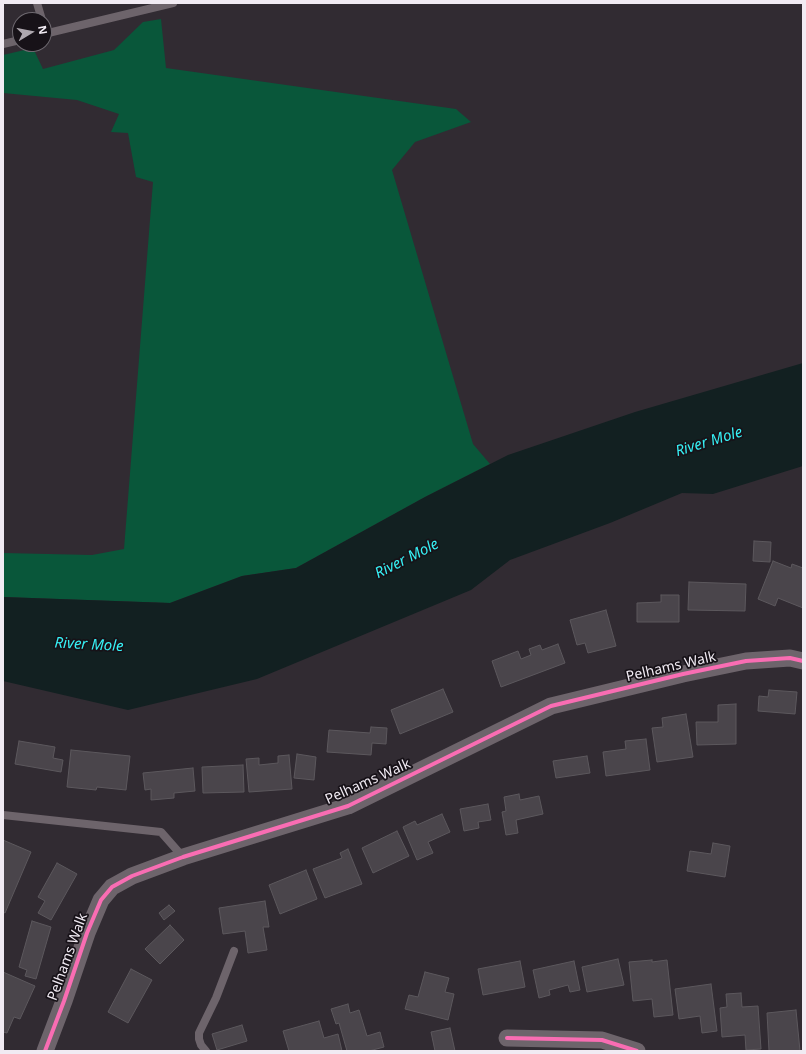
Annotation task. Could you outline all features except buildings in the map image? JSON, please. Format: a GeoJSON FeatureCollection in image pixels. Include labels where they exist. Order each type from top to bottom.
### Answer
{"type":"FeatureCollection","features":[{"type":"Feature","properties":{"kind":"street","name":"Pelhams Walk"},"geometry":{"type":"LineString","coordinates":[[44,1051],[101,900],[112,887],[132,876],[183,857],[348,806],[551,706],[683,674],[746,661],[790,658],[803,661]]}},
{"type":"Feature","properties":{"kind":"street"},"geometry":{"type":"LineString","coordinates":[[507,1038],[602,1040],[637,1051]]}},
{"type":"Feature","properties":{"kind":"lane"},"geometry":{"type":"LineString","coordinates":[[52,30],[173,3]]}},
{"type":"Feature","properties":{"kind":"lane"},"geometry":{"type":"LineString","coordinates":[[3,814],[162,832],[183,857]]}},
{"type":"Feature","properties":{"kind":"lane"},"geometry":{"type":"LineString","coordinates":[[206,1051],[201,1045],[199,1033],[216,998],[234,951]]}},
{"type":"Feature","properties":{"kind":"green space"},"geometry":{"type":"Polygon","coordinates":[[[161,19],[166,68],[456,109],[471,122],[415,142],[392,170],[473,444],[490,464],[425,497],[296,568],[242,576],[170,603],[3,597],[3,553],[92,555],[124,549],[153,182],[136,177],[128,133],[111,132],[119,114],[77,100],[3,93],[3,55],[16,52],[35,52],[43,69],[114,50],[143,22],[161,19]]]}},
{"type":"Feature","properties":{"kind":"water","name":"River Mole"},"geometry":{"type":"Polygon","coordinates":[[[803,363],[803,466],[713,494],[682,493],[610,523],[510,560],[471,590],[257,679],[128,710],[3,681],[3,597],[170,603],[242,576],[296,568],[425,497],[508,455],[635,412],[803,363]]]}},
{"type":"Feature","properties":{"kind":"cycle path"},"geometry":{"type":"LineString","coordinates":[[45,1051],[87,933],[101,900],[112,887],[132,876],[183,857],[348,806],[551,706],[683,674],[746,661],[790,658],[803,661]]}},
{"type":"Feature","properties":{"kind":"cycle path"},"geometry":{"type":"LineString","coordinates":[[507,1038],[602,1040],[637,1051]]}}]}
